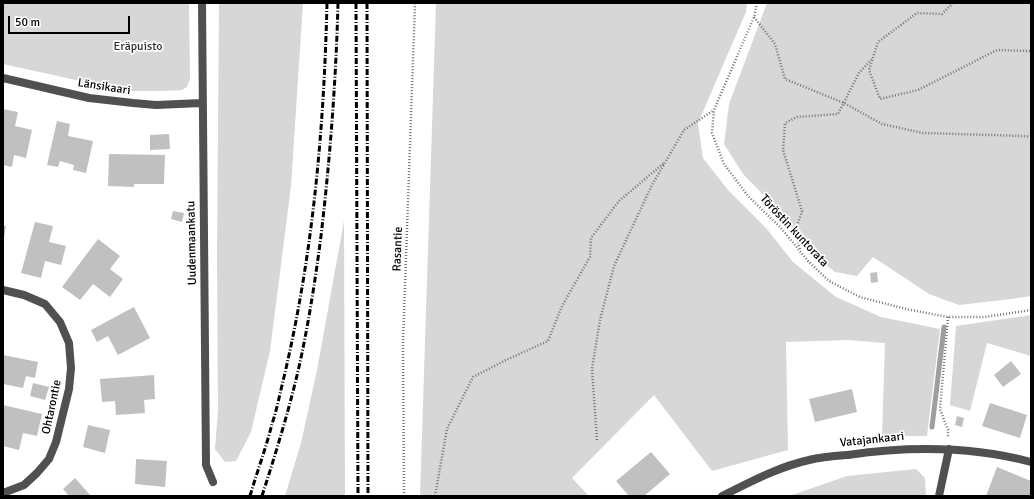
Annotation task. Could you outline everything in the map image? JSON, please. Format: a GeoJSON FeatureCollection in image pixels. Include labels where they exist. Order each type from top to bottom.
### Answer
{"type":"FeatureCollection","features":[{"type":"Feature","properties":{"kind":"street","name":"Uudenmaankatu"},"geometry":{"type":"LineString","coordinates":[[202,3],[206,464],[213,482]]}},
{"type":"Feature","properties":{"kind":"street","name":"Länsikaari"},"geometry":{"type":"LineString","coordinates":[[3,78],[89,98],[133,104],[156,105],[202,103]]}},
{"type":"Feature","properties":{"kind":"street","name":"Ohtarontie"},"geometry":{"type":"LineString","coordinates":[[3,290],[24,295],[45,304],[60,322],[68,343],[71,368],[69,389],[56,442],[49,459],[24,485],[3,493]]}},
{"type":"Feature","properties":{"kind":"street","name":"Vatajankaari"},"geometry":{"type":"LineString","coordinates":[[722,496],[774,471],[809,460],[859,453],[905,449],[949,449],[1009,456],[1031,462]]}},
{"type":"Feature","properties":{"kind":"street"},"geometry":{"type":"LineString","coordinates":[[939,496],[949,449]]}},
{"type":"Feature","properties":{"kind":"path","name":"Rasantie"},"geometry":{"type":"LineString","coordinates":[[404,496],[403,343],[416,3]]}},
{"type":"Feature","properties":{"kind":"path","name":"Töröstin kuntorata"},"geometry":{"type":"LineString","coordinates":[[757,3],[754,17],[714,110],[712,133],[724,164],[748,196],[781,228],[828,281],[860,297],[906,309],[948,317],[986,317],[1031,310]]}},
{"type":"Feature","properties":{"kind":"path"},"geometry":{"type":"LineString","coordinates":[[953,3],[942,14],[917,13],[878,42],[869,70],[880,99],[918,90],[997,50],[1031,51]]}},
{"type":"Feature","properties":{"kind":"path"},"geometry":{"type":"LineString","coordinates":[[754,17],[775,44],[785,79],[844,103],[882,124],[923,133],[1031,137]]}},
{"type":"Feature","properties":{"kind":"path"},"geometry":{"type":"LineString","coordinates":[[801,252],[795,232],[802,211],[783,150],[785,123],[798,117],[838,114],[859,73],[873,58]]}},
{"type":"Feature","properties":{"kind":"path"},"geometry":{"type":"LineString","coordinates":[[597,440],[592,369],[600,320],[614,266],[652,185],[684,130],[714,110]]}},
{"type":"Feature","properties":{"kind":"path"},"geometry":{"type":"LineString","coordinates":[[435,496],[447,429],[473,377],[548,341],[562,306],[590,257],[592,238],[619,201],[664,163]]}},
{"type":"Feature","properties":{"kind":"path"},"geometry":{"type":"LineString","coordinates":[[948,317],[940,409],[948,430],[949,449]]}},
{"type":"Feature","properties":{"kind":"green space","name":"Eräpuisto"},"geometry":{"type":"Polygon","coordinates":[[[3,3],[189,3],[190,79],[187,87],[182,90],[126,91],[3,64],[3,3]]]}},
{"type":"Feature","properties":{"kind":"green space"},"geometry":{"type":"Polygon","coordinates":[[[219,3],[303,3],[291,186],[270,351],[251,432],[236,461],[225,462],[215,449],[218,410],[217,257],[219,3]]]}},
{"type":"Feature","properties":{"kind":"green space"},"geometry":{"type":"Polygon","coordinates":[[[436,3],[747,3],[746,12],[698,123],[703,158],[728,190],[766,228],[793,262],[836,297],[881,317],[940,329],[927,436],[882,436],[885,343],[848,340],[786,342],[788,450],[712,471],[654,395],[572,478],[589,496],[420,496],[436,3]]]}},
{"type":"Feature","properties":{"kind":"green space"},"geometry":{"type":"Polygon","coordinates":[[[767,3],[1031,3],[1031,296],[959,305],[929,294],[873,257],[857,276],[835,272],[811,253],[775,207],[743,174],[724,144],[729,104],[767,3]]]}},
{"type":"Feature","properties":{"kind":"green space"},"geometry":{"type":"Polygon","coordinates":[[[344,221],[345,496],[285,496],[301,443],[317,370],[344,221]]]}},
{"type":"Feature","properties":{"kind":"green space"},"geometry":{"type":"Polygon","coordinates":[[[1031,315],[1031,356],[987,343],[970,411],[950,405],[956,326],[1031,315]]]}},
{"type":"Feature","properties":{"kind":"green space"},"geometry":{"type":"Polygon","coordinates":[[[916,469],[925,478],[926,496],[789,496],[847,476],[916,469]]]}},
{"type":"Feature","properties":{"kind":"building"},"geometry":{"type":"Polygon","coordinates":[[[3,109],[18,112],[15,126],[32,130],[26,158],[14,155],[12,167],[3,165],[3,109]]]}},
{"type":"Feature","properties":{"kind":"building"},"geometry":{"type":"Polygon","coordinates":[[[57,121],[70,124],[68,136],[93,141],[86,173],[73,170],[74,165],[60,161],[58,167],[47,165],[57,121]]]}},
{"type":"Feature","properties":{"kind":"building"},"geometry":{"type":"Polygon","coordinates":[[[169,134],[170,149],[150,150],[150,135],[169,134]]]}},
{"type":"Feature","properties":{"kind":"building"},"geometry":{"type":"Polygon","coordinates":[[[109,154],[165,155],[164,184],[134,184],[134,187],[108,186],[109,154]]]}},
{"type":"Feature","properties":{"kind":"building"},"geometry":{"type":"Polygon","coordinates":[[[173,211],[184,213],[182,222],[171,219],[173,211]]]}},
{"type":"Feature","properties":{"kind":"building"},"geometry":{"type":"Polygon","coordinates":[[[35,222],[53,226],[49,242],[66,246],[61,265],[45,261],[41,278],[21,273],[35,222]]]}},
{"type":"Feature","properties":{"kind":"building"},"geometry":{"type":"Polygon","coordinates":[[[3,226],[6,226],[4,238],[3,238],[3,226]]]}},
{"type":"Feature","properties":{"kind":"building"},"geometry":{"type":"Polygon","coordinates":[[[98,239],[120,256],[110,269],[123,279],[110,297],[93,284],[80,300],[62,287],[98,239]]]}},
{"type":"Feature","properties":{"kind":"building"},"geometry":{"type":"Polygon","coordinates":[[[877,272],[878,282],[871,283],[870,273],[877,272]]]}},
{"type":"Feature","properties":{"kind":"building"},"geometry":{"type":"Polygon","coordinates":[[[134,307],[150,338],[118,355],[108,336],[97,342],[91,330],[134,307]]]}},
{"type":"Feature","properties":{"kind":"building"},"geometry":{"type":"Polygon","coordinates":[[[3,355],[38,362],[35,378],[26,376],[23,388],[3,384],[3,355]]]}},
{"type":"Feature","properties":{"kind":"building"},"geometry":{"type":"Polygon","coordinates":[[[1011,361],[1021,374],[1003,387],[994,375],[1011,361]]]}},
{"type":"Feature","properties":{"kind":"building"},"geometry":{"type":"Polygon","coordinates":[[[154,375],[155,399],[144,400],[145,413],[116,415],[115,401],[102,402],[100,379],[154,375]]]}},
{"type":"Feature","properties":{"kind":"building"},"geometry":{"type":"Polygon","coordinates":[[[33,383],[49,387],[45,400],[30,396],[33,383]]]}},
{"type":"Feature","properties":{"kind":"building"},"geometry":{"type":"Polygon","coordinates":[[[852,389],[857,412],[815,422],[809,399],[852,389]]]}},
{"type":"Feature","properties":{"kind":"building"},"geometry":{"type":"Polygon","coordinates":[[[990,403],[1027,415],[1020,438],[982,426],[990,403]]]}},
{"type":"Feature","properties":{"kind":"building"},"geometry":{"type":"Polygon","coordinates":[[[3,405],[42,414],[37,436],[23,433],[19,450],[3,446],[3,405]]]}},
{"type":"Feature","properties":{"kind":"building"},"geometry":{"type":"Polygon","coordinates":[[[957,416],[964,418],[962,427],[955,425],[957,416]]]}},
{"type":"Feature","properties":{"kind":"building"},"geometry":{"type":"Polygon","coordinates":[[[88,425],[110,430],[105,453],[83,447],[88,425]]]}},
{"type":"Feature","properties":{"kind":"building"},"geometry":{"type":"Polygon","coordinates":[[[651,452],[670,474],[644,496],[629,496],[616,481],[651,452]]]}},
{"type":"Feature","properties":{"kind":"building"},"geometry":{"type":"Polygon","coordinates":[[[136,459],[167,461],[165,487],[135,484],[136,459]]]}},
{"type":"Feature","properties":{"kind":"building"},"geometry":{"type":"Polygon","coordinates":[[[997,467],[1031,481],[1031,496],[986,496],[997,467]]]}},
{"type":"Feature","properties":{"kind":"building"},"geometry":{"type":"Polygon","coordinates":[[[75,478],[91,496],[69,496],[63,489],[75,478]]]}},
{"type":"Feature","properties":{"kind":"waterway"},"geometry":{"type":"LineString","coordinates":[[932,427],[944,327]]}},
{"type":"Feature","properties":{"kind":"railway"},"geometry":{"type":"LineString","coordinates":[[250,496],[277,407],[303,284],[310,238],[320,144],[327,3]]}},
{"type":"Feature","properties":{"kind":"railway"},"geometry":{"type":"LineString","coordinates":[[262,496],[294,389],[315,280],[330,149],[338,3]]}},
{"type":"Feature","properties":{"kind":"railway"},"geometry":{"type":"LineString","coordinates":[[356,3],[358,496]]}},
{"type":"Feature","properties":{"kind":"railway"},"geometry":{"type":"LineString","coordinates":[[367,3],[368,496]]}}]}
